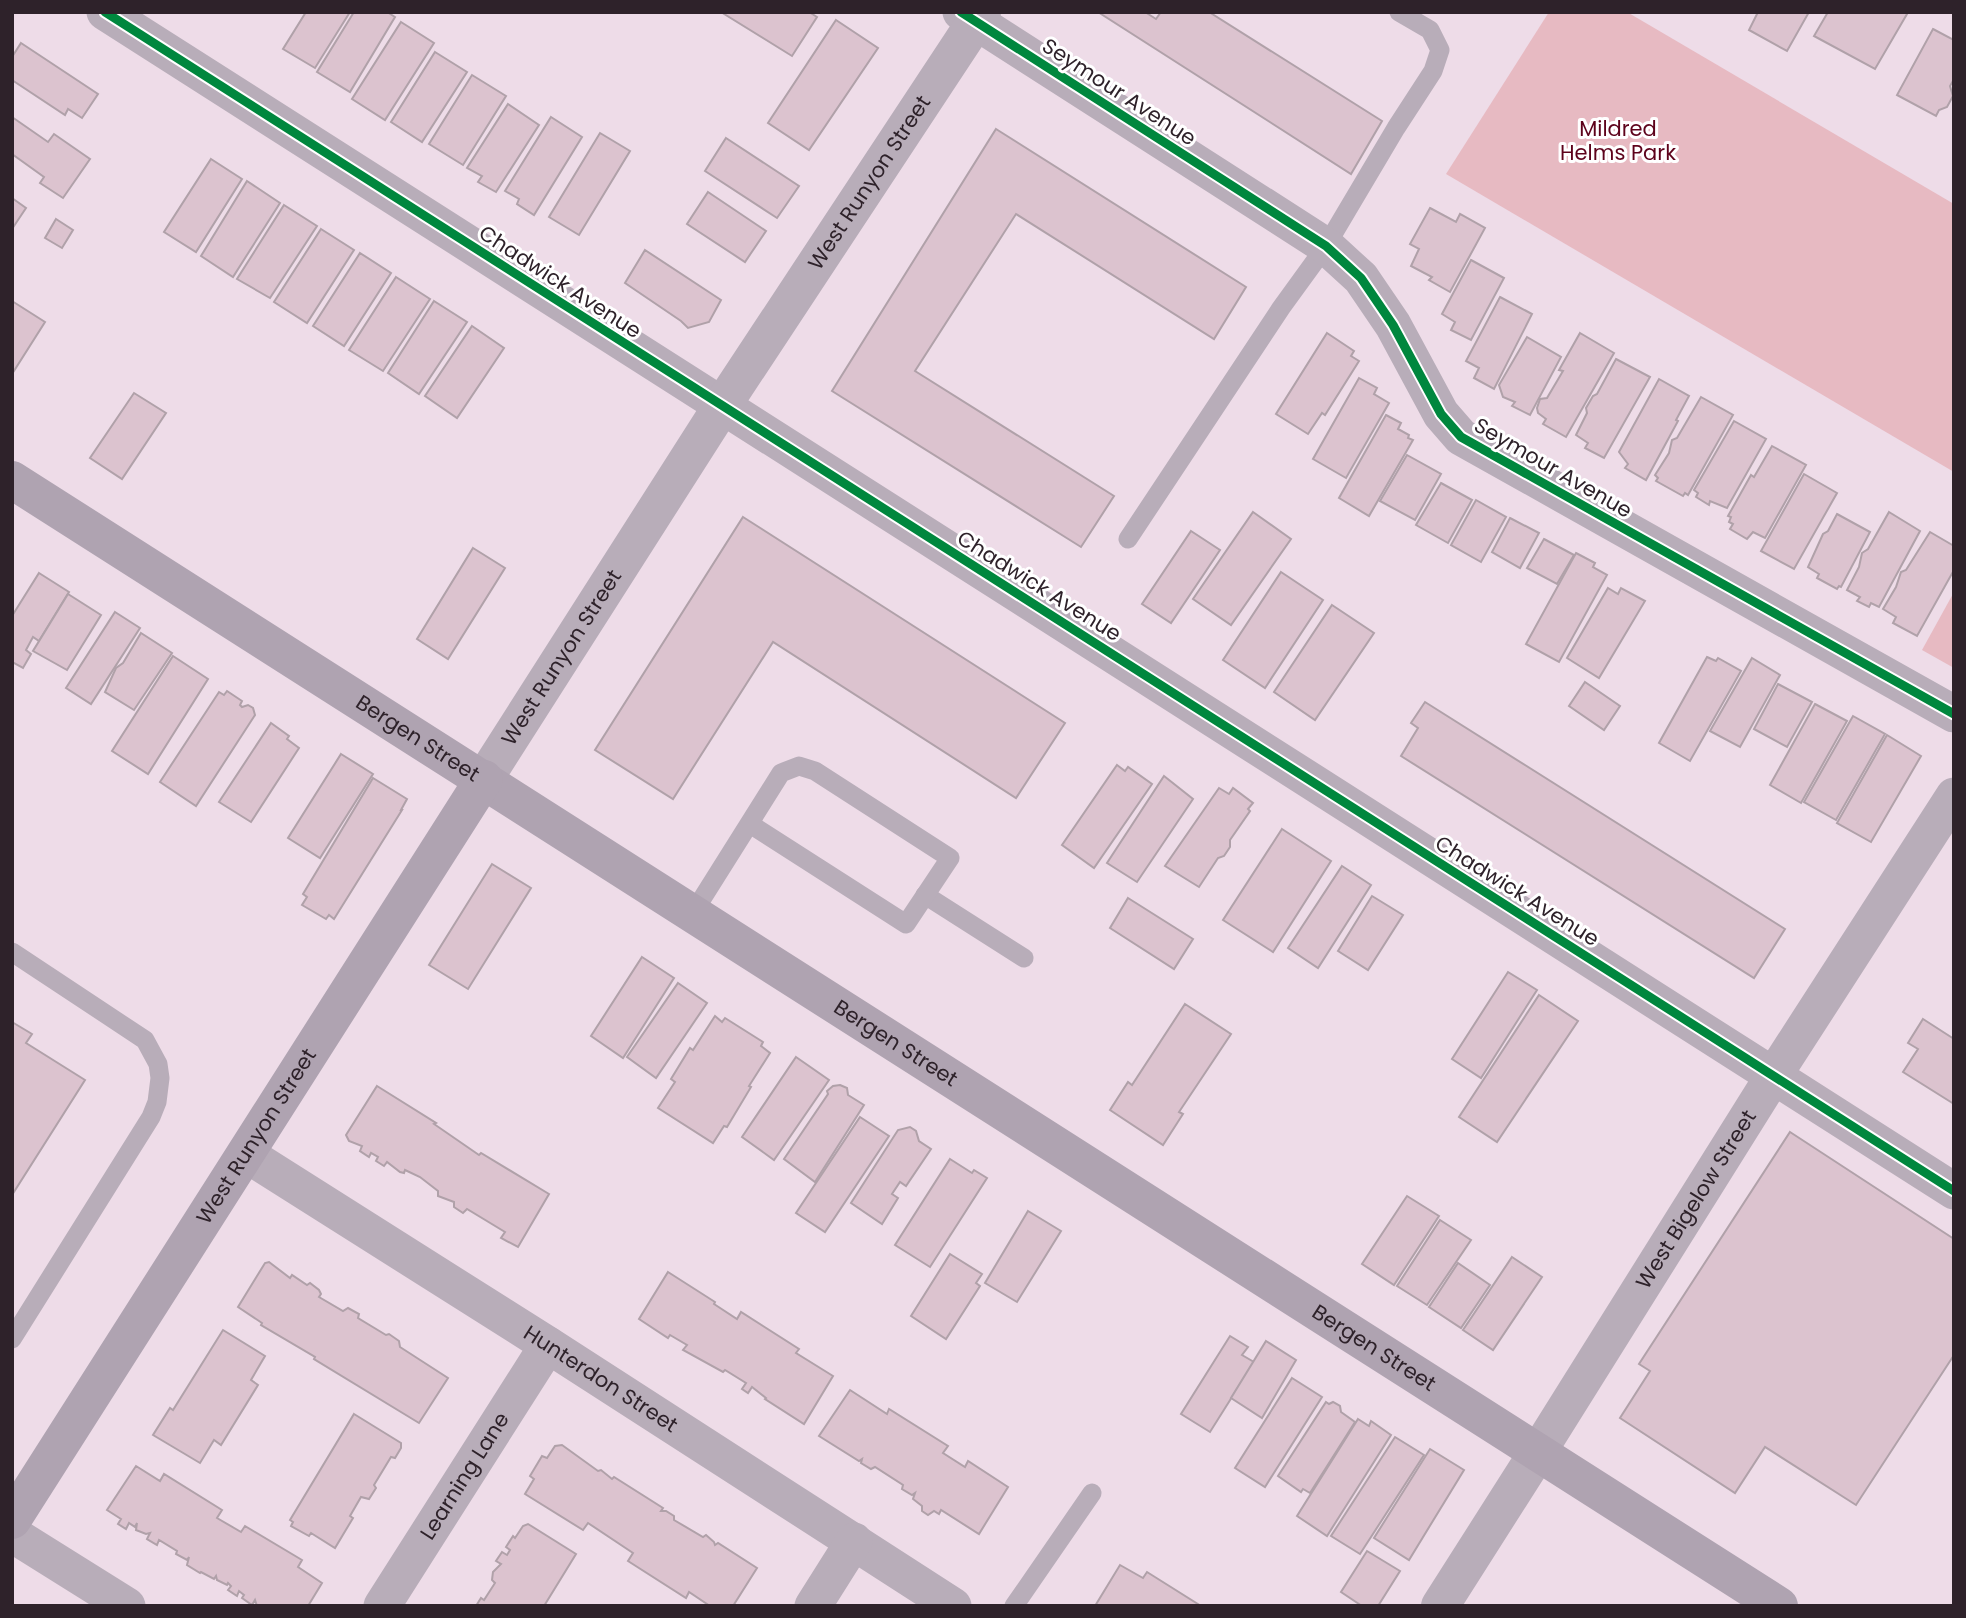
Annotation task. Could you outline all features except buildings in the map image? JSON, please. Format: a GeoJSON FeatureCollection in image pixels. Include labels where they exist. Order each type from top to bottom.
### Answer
{"type":"FeatureCollection","features":[{"type":"Feature","properties":{"kind":"main road","name":"Bergen Street"},"geometry":{"type":"LineString","coordinates":[[12,480],[1779,1606]]}},
{"type":"Feature","properties":{"kind":"main road","name":"West Runyon Street"},"geometry":{"type":"LineString","coordinates":[[12,1520],[484,779]]}},
{"type":"Feature","properties":{"kind":"street","name":"Chadwick Avenue"},"geometry":{"type":"LineString","coordinates":[[105,12],[1954,1191]]}},
{"type":"Feature","properties":{"kind":"street","name":"West Runyon Street"},"geometry":{"type":"LineString","coordinates":[[484,779],[973,15]]}},
{"type":"Feature","properties":{"kind":"street","name":"Seymour Avenue"},"geometry":{"type":"LineString","coordinates":[[973,15],[1326,246],[1361,278],[1393,325],[1441,414],[1461,438],[1954,714]]}},
{"type":"Feature","properties":{"kind":"street","name":"West Bigelow Street"},"geometry":{"type":"LineString","coordinates":[[1440,1606],[1774,1075],[1954,796]]}},
{"type":"Feature","properties":{"kind":"street","name":"Hunterdon Street"},"geometry":{"type":"LineString","coordinates":[[246,1154],[953,1606]]}},
{"type":"Feature","properties":{"kind":"street","name":"Learning Lane"},"geometry":{"type":"LineString","coordinates":[[382,1606],[548,1345]]}},
{"type":"Feature","properties":{"kind":"street"},"geometry":{"type":"LineString","coordinates":[[12,1534],[127,1606]]}},
{"type":"Feature","properties":{"kind":"street"},"geometry":{"type":"LineString","coordinates":[[813,1606],[854,1541]]}},
{"type":"Feature","properties":{"kind":"lane"},"geometry":{"type":"LineString","coordinates":[[1128,539],[1281,308],[1326,246],[1433,71],[1440,50],[1430,30],[1398,12]]}},
{"type":"Feature","properties":{"kind":"lane"},"geometry":{"type":"LineString","coordinates":[[693,913],[781,773],[799,766],[815,771],[950,858],[906,924],[750,824]]}},
{"type":"Feature","properties":{"kind":"lane"},"geometry":{"type":"LineString","coordinates":[[925,895],[1024,958]]}},
{"type":"Feature","properties":{"kind":"lane"},"geometry":{"type":"LineString","coordinates":[[12,952],[145,1040],[158,1064],[160,1078],[152,1117],[12,1339]]}},
{"type":"Feature","properties":{"kind":"lane"},"geometry":{"type":"LineString","coordinates":[[1014,1606],[1092,1493]]}},
{"type":"Feature","properties":{"kind":"green space","name":"Mildred Helms Park"},"geometry":{"type":"Polygon","coordinates":[[[1549,12],[1627,12],[1954,204],[1954,472],[1446,174],[1549,12]]]}},
{"type":"Feature","properties":{"kind":"green space"},"geometry":{"type":"Polygon","coordinates":[[[1954,592],[1954,668],[1922,650],[1954,592]]]}},
{"type":"Feature","properties":{"kind":"cycle path"},"geometry":{"type":"LineString","coordinates":[[105,12],[1954,1191]]}},
{"type":"Feature","properties":{"kind":"cycle path"},"geometry":{"type":"LineString","coordinates":[[961,12],[1326,246],[1361,278],[1393,325],[1441,414],[1461,437],[1954,714]]}}]}
